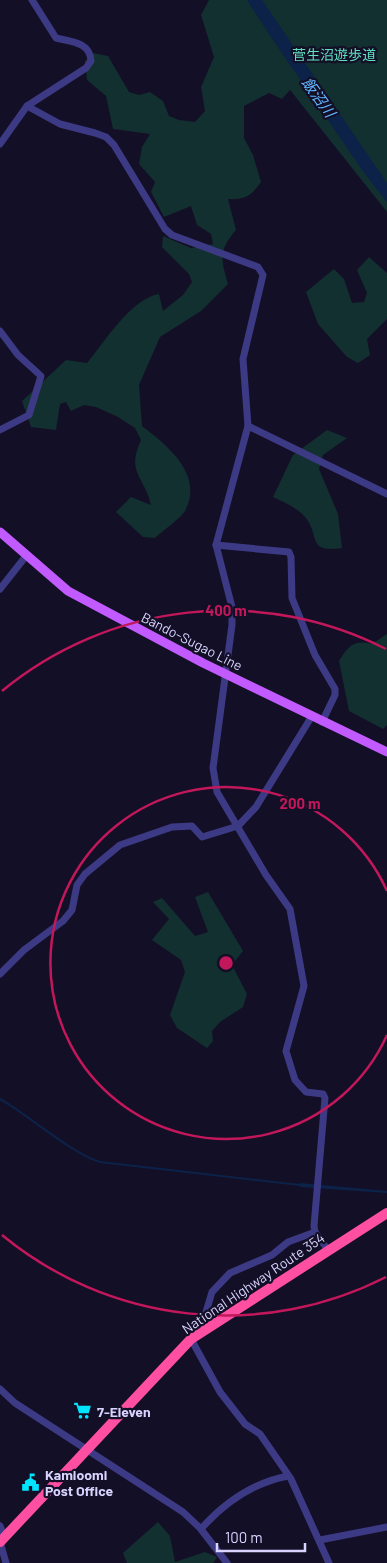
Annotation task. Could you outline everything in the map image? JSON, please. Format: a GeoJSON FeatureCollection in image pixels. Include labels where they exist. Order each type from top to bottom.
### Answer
{"type":"FeatureCollection","features":[{"type":"Feature","properties":{"kind":"highway","name":"National Highway Route 354"},"geometry":{"type":"LineString","coordinates":[[2,1540],[191,1339],[387,1212]]}},
{"type":"Feature","properties":{"kind":"main road","name":"Bando-Sugao Line"},"geometry":{"type":"LineString","coordinates":[[0,532],[68,591],[226,674],[387,752]]}},
{"type":"Feature","properties":{"kind":"street"},"geometry":{"type":"LineString","coordinates":[[0,144],[27,106],[86,68],[92,61],[89,50],[84,45],[56,38],[32,0]]}},
{"type":"Feature","properties":{"kind":"street"},"geometry":{"type":"LineString","coordinates":[[27,106],[67,128],[106,137],[114,145],[165,229],[172,235],[258,267],[263,275],[243,359],[248,426],[216,544],[232,607],[231,632],[214,775],[217,792],[290,910],[304,986],[286,1051],[295,1080],[306,1092],[323,1094],[325,1098],[315,1232],[328,1250]]}},
{"type":"Feature","properties":{"kind":"street"},"geometry":{"type":"LineString","coordinates":[[0,330],[18,355],[41,376],[29,415],[0,430]]}},
{"type":"Feature","properties":{"kind":"street"},"geometry":{"type":"LineString","coordinates":[[248,426],[387,494]]}},
{"type":"Feature","properties":{"kind":"street"},"geometry":{"type":"LineString","coordinates":[[216,544],[289,552],[291,557],[292,598],[315,655],[335,689],[335,695],[322,722]]}},
{"type":"Feature","properties":{"kind":"street"},"geometry":{"type":"LineString","coordinates":[[0,589],[26,556]]}},
{"type":"Feature","properties":{"kind":"street"},"geometry":{"type":"LineString","coordinates":[[0,974],[24,950],[64,921],[72,910],[76,885],[85,874],[120,845],[172,827],[192,826],[202,837],[238,826],[256,808],[312,716]]}},
{"type":"Feature","properties":{"kind":"street"},"geometry":{"type":"LineString","coordinates":[[200,1332],[212,1292],[230,1273],[272,1255],[288,1242],[315,1232]]}},
{"type":"Feature","properties":{"kind":"street"},"geometry":{"type":"LineString","coordinates":[[191,1339],[220,1392],[245,1424],[260,1434],[288,1476],[320,1540],[329,1563]]}},
{"type":"Feature","properties":{"kind":"street"},"geometry":{"type":"LineString","coordinates":[[0,1389],[14,1403],[183,1512],[202,1529],[227,1563]]}},
{"type":"Feature","properties":{"kind":"street"},"geometry":{"type":"LineString","coordinates":[[202,1529],[219,1509],[231,1500],[266,1482],[288,1476]]}},
{"type":"Feature","properties":{"kind":"street"},"geometry":{"type":"LineString","coordinates":[[0,1526],[6,1563]]}},
{"type":"Feature","properties":{"kind":"street"},"geometry":{"type":"LineString","coordinates":[[320,1540],[387,1527]]}},
{"type":"Feature","properties":{"kind":"green space","name":"菅生沼遊歩道"},"geometry":{"type":"Polygon","coordinates":[[[209,0],[387,0],[387,212],[290,90],[282,99],[269,93],[244,106],[244,138],[253,155],[261,182],[247,196],[239,199],[228,199],[236,230],[226,244],[223,256],[228,284],[201,311],[160,337],[139,385],[142,426],[162,442],[180,461],[190,484],[190,496],[186,509],[181,516],[155,538],[143,537],[116,512],[131,497],[151,505],[136,467],[135,460],[141,440],[135,428],[118,417],[96,407],[84,405],[71,411],[66,402],[60,404],[56,430],[31,427],[22,401],[66,360],[87,363],[119,322],[138,304],[149,297],[159,294],[163,311],[183,295],[192,282],[189,274],[162,247],[163,236],[191,248],[213,244],[211,234],[197,225],[191,206],[164,217],[151,192],[155,182],[139,164],[142,147],[150,134],[113,129],[106,96],[87,80],[85,61],[93,53],[108,56],[129,92],[139,95],[150,92],[163,101],[169,116],[179,120],[195,122],[205,111],[201,87],[214,57],[201,15],[209,0]]]}},
{"type":"Feature","properties":{"kind":"green space"},"geometry":{"type":"Polygon","coordinates":[[[369,257],[387,273],[387,319],[367,339],[370,355],[358,363],[347,357],[318,324],[306,292],[334,269],[344,279],[352,303],[364,302],[367,293],[357,270],[369,257]]]}},
{"type":"Feature","properties":{"kind":"green space"},"geometry":{"type":"Polygon","coordinates":[[[327,430],[347,438],[323,455],[319,469],[338,514],[342,548],[331,549],[319,546],[303,514],[273,497],[293,455],[327,430]]]}},
{"type":"Feature","properties":{"kind":"green space"},"geometry":{"type":"Polygon","coordinates":[[[387,634],[387,725],[383,729],[349,711],[339,661],[345,651],[352,645],[361,642],[372,644],[387,634]]]}},
{"type":"Feature","properties":{"kind":"green space"},"geometry":{"type":"Polygon","coordinates":[[[208,892],[243,951],[232,965],[247,994],[243,1007],[220,1022],[212,1031],[213,1041],[207,1048],[177,1028],[170,1015],[185,972],[181,960],[152,940],[169,919],[153,902],[162,898],[195,936],[208,932],[195,897],[208,892]]]}},
{"type":"Feature","properties":{"kind":"green space"},"geometry":{"type":"Polygon","coordinates":[[[158,1522],[170,1536],[175,1562],[205,1552],[217,1557],[213,1563],[127,1563],[123,1553],[158,1522]]]}},
{"type":"Feature","properties":{"kind":"water","name":"飯沼川"},"geometry":{"type":"Polygon","coordinates":[[[247,0],[262,0],[387,183],[387,202],[352,156],[247,0]]]}},
{"type":"Feature","properties":{"kind":"water"},"geometry":{"type":"Polygon","coordinates":[[[300,1183],[387,1191],[387,1193],[300,1187],[300,1183]]]}},
{"type":"Feature","properties":{"kind":"waterway"},"geometry":{"type":"LineString","coordinates":[[0,1099],[75,1150],[100,1162],[300,1185]]}},
{"type":"Feature","properties":{"kind":"place","name":"7-Eleven"},"geometry":{"type":"Point","coordinates":[83,1411]}},
{"type":"Feature","properties":{"kind":"place","name":"Kamioomi Post Office"},"geometry":{"type":"Point","coordinates":[31,1482]}}]}
